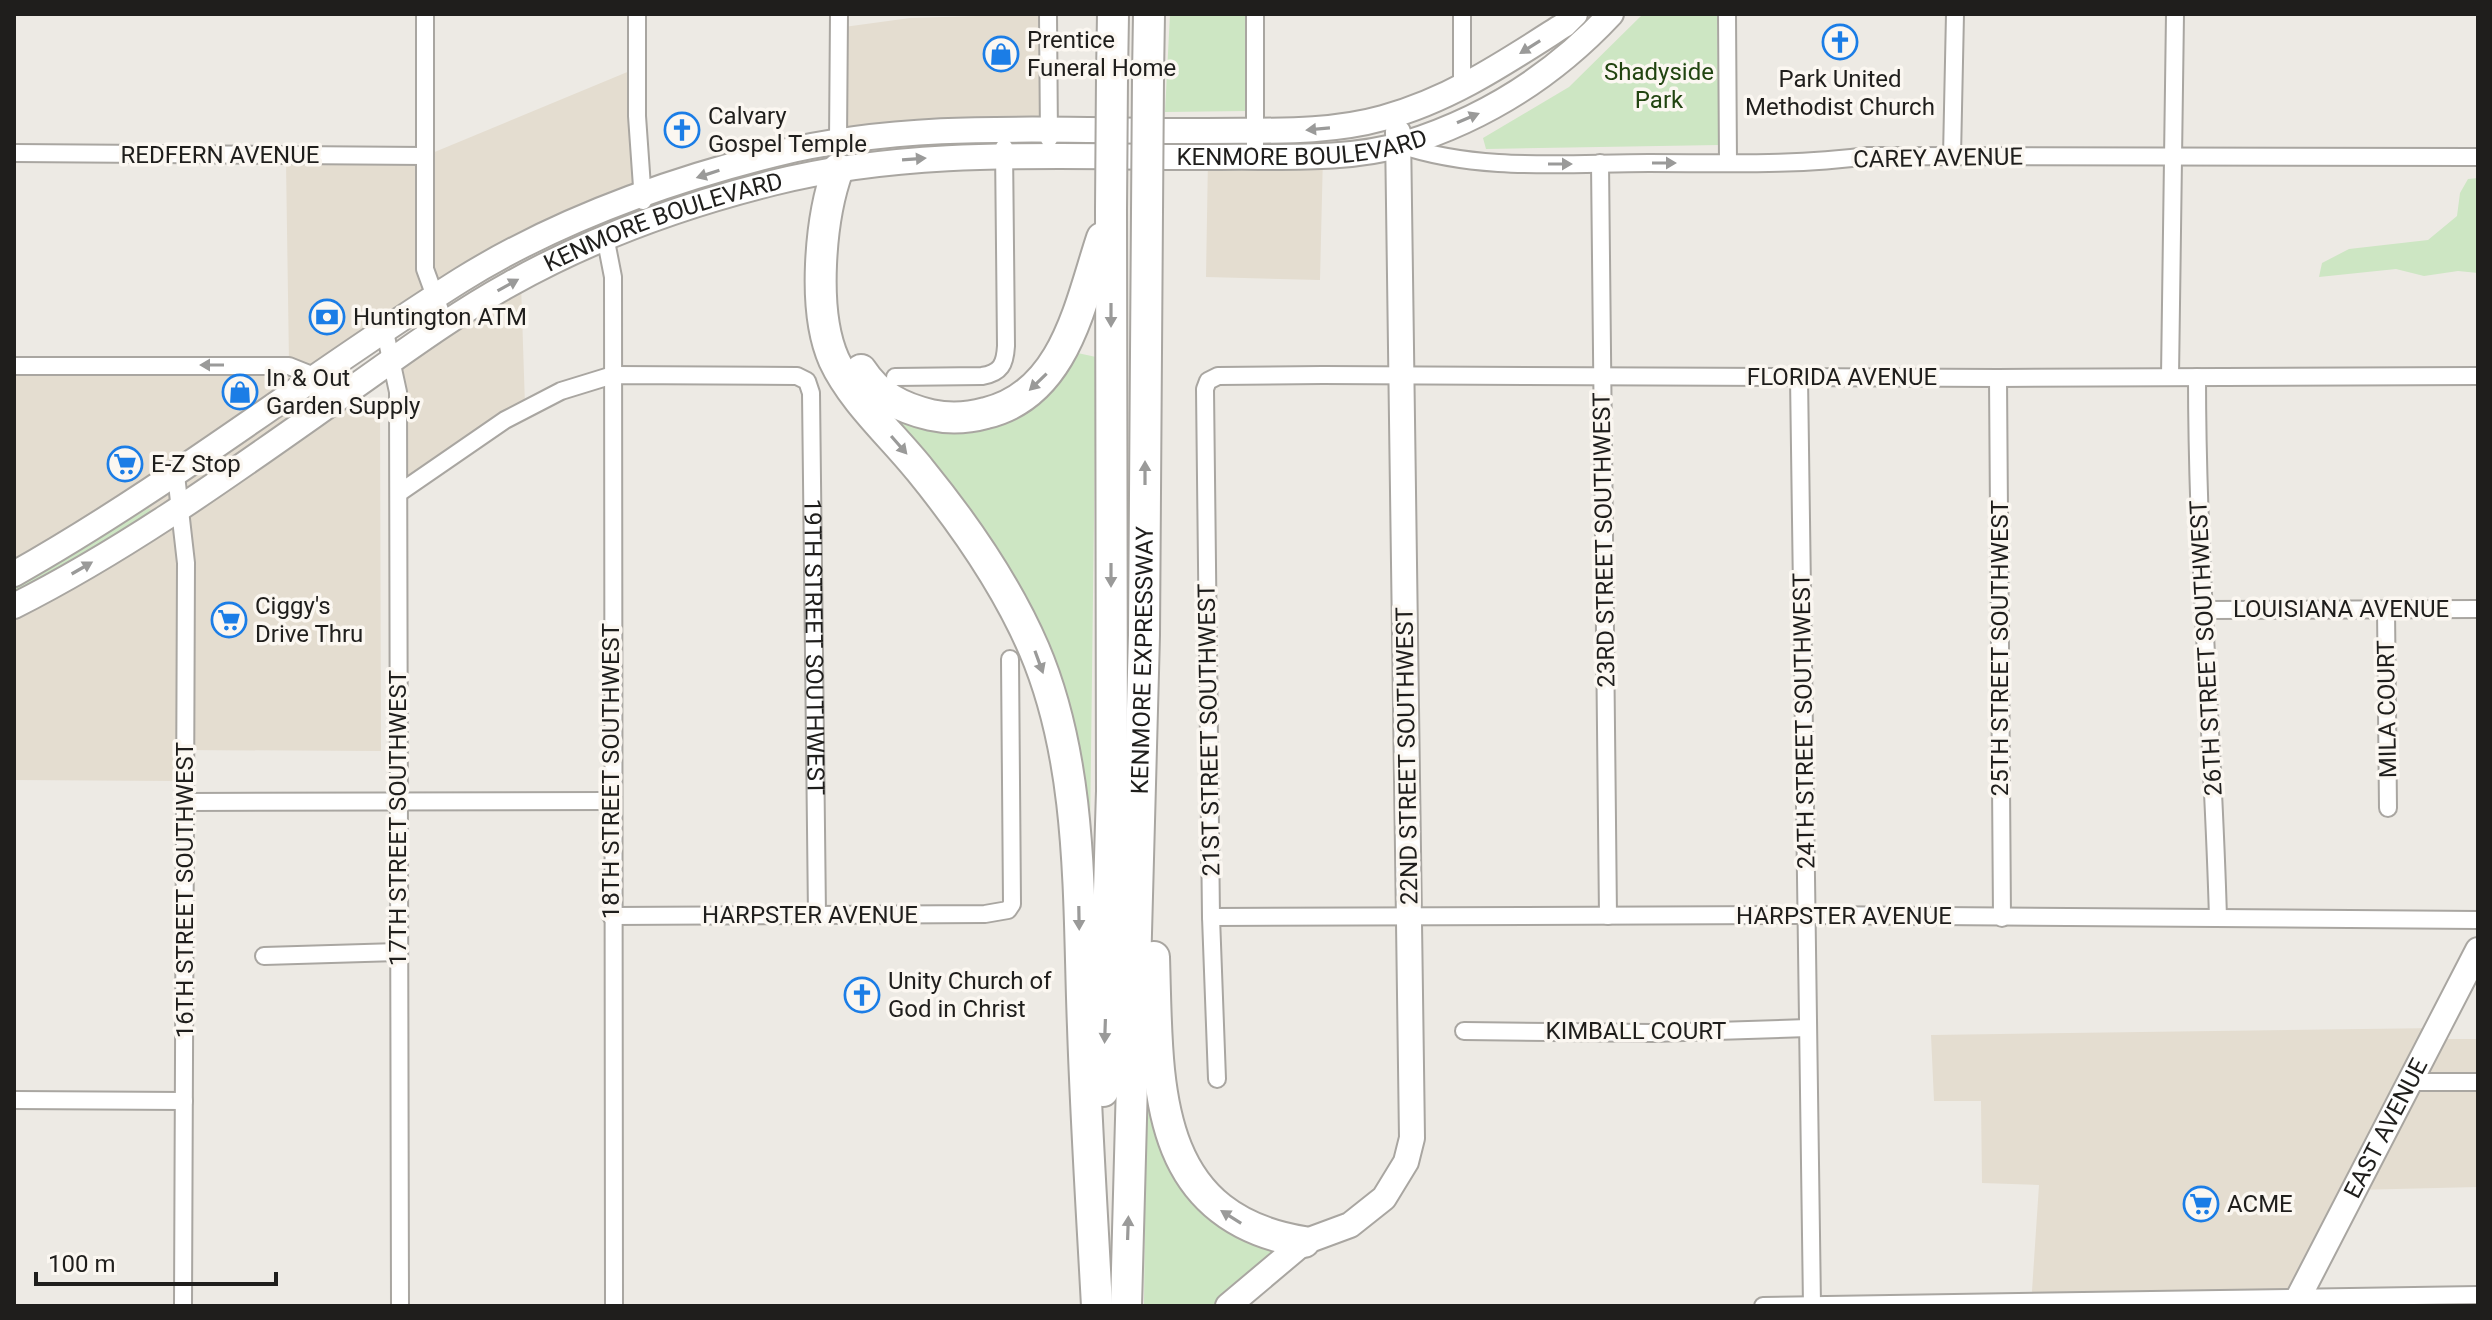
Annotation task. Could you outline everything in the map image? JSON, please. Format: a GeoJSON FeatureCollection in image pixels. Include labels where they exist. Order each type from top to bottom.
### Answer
{"type":"FeatureCollection","features":[{"type":"Feature","properties":{"kind":"highway","name":"KENMORE EXPRESSWAY"},"geometry":{"type":"LineString","coordinates":[[1097,1306],[1112,791],[1113,14]]}},
{"type":"Feature","properties":{"kind":"highway","name":"KENMORE EXPRESSWAY"},"geometry":{"type":"LineString","coordinates":[[1126,1306],[1144,635],[1149,14]]}},
{"type":"Feature","properties":{"kind":"highway"},"geometry":{"type":"LineString","coordinates":[[838,155],[845,202],[841,296],[846,337],[857,364],[873,388],[897,404],[941,417],[999,410],[1039,384],[1059,359],[1072,330],[1111,209]]}},
{"type":"Feature","properties":{"kind":"highway"},"geometry":{"type":"LineString","coordinates":[[838,155],[827,201],[823,280],[824,327],[834,360],[850,386],[941,496],[996,575],[1035,650],[1056,720],[1079,870],[1084,1063],[1097,1306]]}},
{"type":"Feature","properties":{"kind":"highway"},"geometry":{"type":"LineString","coordinates":[[1144,635],[1158,1079],[1166,1115],[1176,1151],[1204,1196],[1225,1214],[1249,1227],[1304,1242]]}},
{"type":"Feature","properties":{"kind":"main road","name":"KENMORE BOULEVARD"},"geometry":{"type":"LineString","coordinates":[[14,606],[182,507],[445,324],[508,285],[605,236],[900,134],[1004,128],[1255,130],[1352,125],[1395,115],[1462,88],[1564,25],[1575,14]]}},
{"type":"Feature","properties":{"kind":"main road","name":"KENMORE BOULEVARD"},"geometry":{"type":"LineString","coordinates":[[14,574],[176,475],[462,279],[553,231],[643,195],[764,157],[838,155],[886,161],[1004,156],[1323,155],[1400,145],[1516,96],[1567,56],[1611,14]]}},
{"type":"Feature","properties":{"kind":"main road","name":"22ND STREET SOUTHWEST"},"geometry":{"type":"LineString","coordinates":[[1229,1306],[1304,1242],[1333,1233],[1367,1213],[1384,1198],[1406,1162],[1412,1138],[1400,145],[1395,115]]}},
{"type":"Feature","properties":{"kind":"main road","name":"EAST AVENUE"},"geometry":{"type":"LineString","coordinates":[[2296,1301],[2478,950]]}},
{"type":"Feature","properties":{"kind":"street"},"geometry":{"type":"LineString","coordinates":[[425,14],[425,269],[445,324]]}},
{"type":"Feature","properties":{"kind":"street"},"geometry":{"type":"LineString","coordinates":[[637,14],[637,116],[645,222]]}},
{"type":"Feature","properties":{"kind":"street"},"geometry":{"type":"LineString","coordinates":[[838,155],[839,14]]}},
{"type":"Feature","properties":{"kind":"street"},"geometry":{"type":"LineString","coordinates":[[1048,14],[1049,156]]}},
{"type":"Feature","properties":{"kind":"street"},"geometry":{"type":"LineString","coordinates":[[1255,14],[1255,156]]}},
{"type":"Feature","properties":{"kind":"street"},"geometry":{"type":"LineString","coordinates":[[1462,14],[1462,88]]}},
{"type":"Feature","properties":{"kind":"street"},"geometry":{"type":"LineString","coordinates":[[1727,14],[1728,163]]}},
{"type":"Feature","properties":{"kind":"street"},"geometry":{"type":"LineString","coordinates":[[1952,156],[1955,14]]}},
{"type":"Feature","properties":{"kind":"street"},"geometry":{"type":"LineString","coordinates":[[2170,377],[2175,14]]}},
{"type":"Feature","properties":{"kind":"street"},"geometry":{"type":"LineString","coordinates":[[895,377],[982,376],[994,374],[1002,368],[1006,346],[1004,128]]}},
{"type":"Feature","properties":{"kind":"street","name":"CAREY AVENUE"},"geometry":{"type":"LineString","coordinates":[[1400,145],[1481,163],[1728,163],[1952,156],[2478,157]]}},
{"type":"Feature","properties":{"kind":"street","name":"REDFERN AVENUE"},"geometry":{"type":"LineString","coordinates":[[14,153],[425,156]]}},
{"type":"Feature","properties":{"kind":"street","name":"23RD STREET SOUTHWEST"},"geometry":{"type":"LineString","coordinates":[[1600,163],[1608,916]]}},
{"type":"Feature","properties":{"kind":"street","name":"18TH STREET SOUTHWEST"},"geometry":{"type":"LineString","coordinates":[[605,236],[613,277],[611,916],[614,1306]]}},
{"type":"Feature","properties":{"kind":"street","name":"17TH STREET SOUTHWEST"},"geometry":{"type":"LineString","coordinates":[[385,332],[398,392],[400,1306]]}},
{"type":"Feature","properties":{"kind":"street"},"geometry":{"type":"LineString","coordinates":[[14,366],[289,366],[309,374],[332,402]]}},
{"type":"Feature","properties":{"kind":"street"},"geometry":{"type":"LineString","coordinates":[[399,493],[505,420],[561,391],[613,375]]}},
{"type":"Feature","properties":{"kind":"street","name":"19TH STREET SOUTHWEST"},"geometry":{"type":"LineString","coordinates":[[613,375],[797,376],[807,381],[811,393],[817,915]]}},
{"type":"Feature","properties":{"kind":"street","name":"FLORIDA AVENUE"},"geometry":{"type":"LineString","coordinates":[[1208,381],[1218,376],[2478,376]]}},
{"type":"Feature","properties":{"kind":"street","name":"24TH STREET SOUTHWEST"},"geometry":{"type":"LineString","coordinates":[[1799,377],[1812,1306]]}},
{"type":"Feature","properties":{"kind":"street","name":"26TH STREET SOUTHWEST"},"geometry":{"type":"LineString","coordinates":[[2197,377],[2197,503],[2214,775],[2218,918]]}},
{"type":"Feature","properties":{"kind":"street","name":"25TH STREET SOUTHWEST"},"geometry":{"type":"LineString","coordinates":[[1998,378],[2002,918]]}},
{"type":"Feature","properties":{"kind":"street","name":"21ST STREET SOUTHWEST"},"geometry":{"type":"LineString","coordinates":[[1208,381],[1205,389],[1211,917],[1217,1079]]}},
{"type":"Feature","properties":{"kind":"street","name":"16TH STREET SOUTHWEST"},"geometry":{"type":"LineString","coordinates":[[176,475],[186,563],[183,1306]]}},
{"type":"Feature","properties":{"kind":"street","name":"MILA COURT"},"geometry":{"type":"LineString","coordinates":[[2386,609],[2388,808]]}},
{"type":"Feature","properties":{"kind":"street","name":"LOUISIANA AVENUE"},"geometry":{"type":"LineString","coordinates":[[2203,610],[2478,609]]}},
{"type":"Feature","properties":{"kind":"street","name":"HARPSTER AVENUE"},"geometry":{"type":"LineString","coordinates":[[611,916],[985,914],[1008,910],[1012,904],[1010,659]]}},
{"type":"Feature","properties":{"kind":"street"},"geometry":{"type":"LineString","coordinates":[[186,802],[611,801]]}},
{"type":"Feature","properties":{"kind":"street","name":"HARPSTER AVENUE"},"geometry":{"type":"LineString","coordinates":[[1211,917],[1806,915],[2478,920]]}},
{"type":"Feature","properties":{"kind":"street"},"geometry":{"type":"LineString","coordinates":[[264,956],[398,952]]}},
{"type":"Feature","properties":{"kind":"street","name":"KIMBALL COURT"},"geometry":{"type":"LineString","coordinates":[[1464,1031],[1652,1033],[1808,1028]]}},
{"type":"Feature","properties":{"kind":"street"},"geometry":{"type":"LineString","coordinates":[[2411,1082],[2478,1082]]}},
{"type":"Feature","properties":{"kind":"street"},"geometry":{"type":"LineString","coordinates":[[14,1100],[184,1101]]}},
{"type":"Feature","properties":{"kind":"street"},"geometry":{"type":"LineString","coordinates":[[1763,1306],[2296,1301],[2478,1295]]}},
{"type":"Feature","properties":{"kind":"street"},"geometry":{"type":"LineString","coordinates":[[1229,1306],[1237,1306]]}},
{"type":"Feature","properties":{"kind":"shaded area"},"geometry":{"type":"Polygon","coordinates":[[[1044,14],[1044,125],[842,135],[844,27],[910,18],[1044,14]]]}},
{"type":"Feature","properties":{"kind":"shaded area"},"geometry":{"type":"Polygon","coordinates":[[[637,68],[643,195],[435,298],[425,156],[637,68]]]}},
{"type":"Feature","properties":{"kind":"shaded area"},"geometry":{"type":"Polygon","coordinates":[[[1323,155],[1320,280],[1206,277],[1208,157],[1323,155]]]}},
{"type":"Feature","properties":{"kind":"shaded area"},"geometry":{"type":"Polygon","coordinates":[[[420,161],[430,296],[314,373],[289,363],[286,162],[420,161]]]}},
{"type":"Feature","properties":{"kind":"shaded area"},"geometry":{"type":"Polygon","coordinates":[[[521,283],[525,406],[403,486],[397,362],[521,283]]]}},
{"type":"Feature","properties":{"kind":"shaded area"},"geometry":{"type":"Polygon","coordinates":[[[14,366],[289,366],[332,402],[380,398],[381,751],[178,750],[177,781],[14,780],[14,366]]]}},
{"type":"Feature","properties":{"kind":"shaded area"},"geometry":{"type":"Polygon","coordinates":[[[2439,1028],[2434,1039],[2478,1039],[2478,1187],[2355,1190],[2299,1296],[2374,1296],[2374,1306],[2031,1306],[2039,1185],[1982,1183],[1981,1101],[1934,1101],[1931,1035],[2439,1028]]]}},
{"type":"Feature","properties":{"kind":"green space"},"geometry":{"type":"Polygon","coordinates":[[[1170,14],[1247,14],[1247,111],[1165,112],[1170,14]]]}},
{"type":"Feature","properties":{"kind":"green space","name":"Shadyside Park"},"geometry":{"type":"Polygon","coordinates":[[[1643,14],[1717,14],[1719,145],[1486,149],[1483,138],[1569,87],[1643,14]]]}},
{"type":"Feature","properties":{"kind":"green space"},"geometry":{"type":"Polygon","coordinates":[[[2478,178],[2478,273],[2458,271],[2424,276],[2396,269],[2319,277],[2322,263],[2349,249],[2428,240],[2457,216],[2460,193],[2468,179],[2478,178]]]}},
{"type":"Feature","properties":{"kind":"green space"},"geometry":{"type":"Polygon","coordinates":[[[1073,352],[1096,357],[1090,835],[1055,674],[882,413],[965,426],[1004,420],[1042,399],[1073,352]]]}},
{"type":"Feature","properties":{"kind":"green space"},"geometry":{"type":"Polygon","coordinates":[[[149,508],[152,513],[14,595],[14,589],[149,508]]]}},
{"type":"Feature","properties":{"kind":"green space"},"geometry":{"type":"Polygon","coordinates":[[[1146,1100],[1156,1102],[1168,1157],[1190,1200],[1206,1217],[1226,1231],[1281,1250],[1229,1287],[1214,1306],[1144,1306],[1146,1100]]]}},
{"type":"Feature","properties":{"kind":"place","name":"Park United Methodist Church"},"geometry":{"type":"Point","coordinates":[1840,42]}},
{"type":"Feature","properties":{"kind":"place","name":"Prentice Funeral Home"},"geometry":{"type":"Point","coordinates":[1001,54]}},
{"type":"Feature","properties":{"kind":"place","name":"Calvary Gospel Temple"},"geometry":{"type":"Point","coordinates":[682,130]}},
{"type":"Feature","properties":{"kind":"place","name":"Huntington ATM"},"geometry":{"type":"Point","coordinates":[327,317]}},
{"type":"Feature","properties":{"kind":"place","name":"In & Out Garden Supply"},"geometry":{"type":"Point","coordinates":[240,392]}},
{"type":"Feature","properties":{"kind":"place","name":"E-Z Stop"},"geometry":{"type":"Point","coordinates":[125,464]}},
{"type":"Feature","properties":{"kind":"place","name":"Ciggy's Drive Thru"},"geometry":{"type":"Point","coordinates":[229,620]}},
{"type":"Feature","properties":{"kind":"place","name":"Unity Church of God in Christ"},"geometry":{"type":"Point","coordinates":[862,995]}},
{"type":"Feature","properties":{"kind":"place","name":"ACME"},"geometry":{"type":"Point","coordinates":[2201,1204]}}]}
